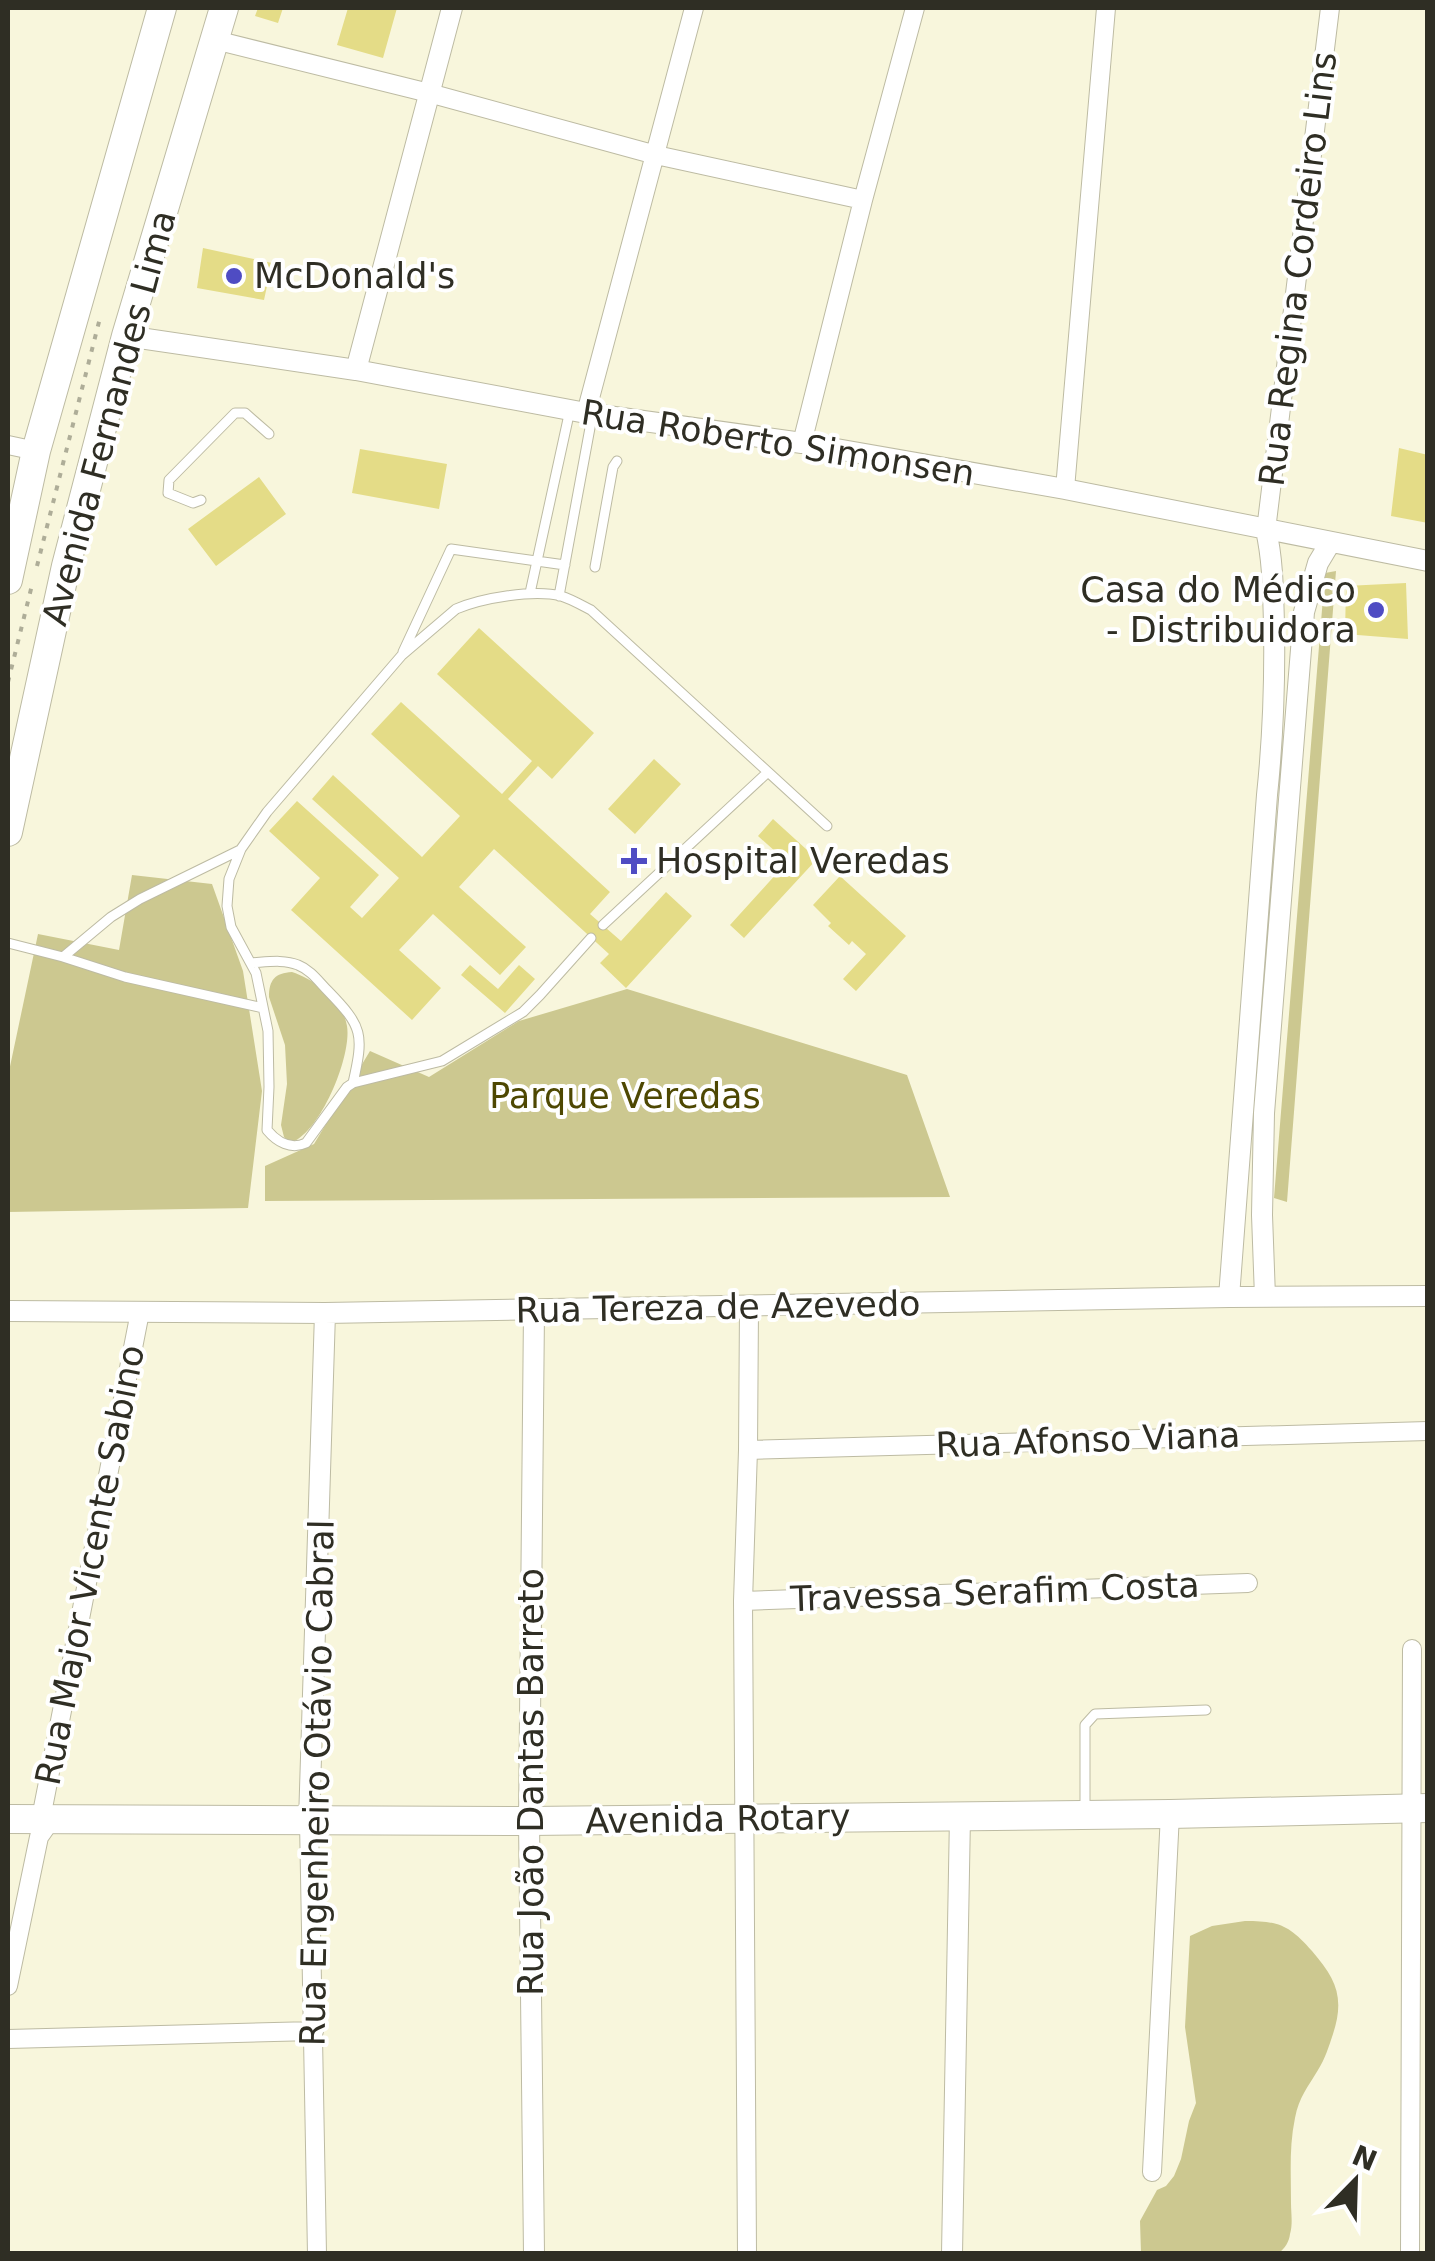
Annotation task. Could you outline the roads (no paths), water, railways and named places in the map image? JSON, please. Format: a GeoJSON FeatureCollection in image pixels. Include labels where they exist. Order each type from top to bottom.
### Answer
{"type":"FeatureCollection","features":[{"type":"Feature","properties":{"kind":"main road","name":"Avenida Fernandes Lima"},"geometry":{"type":"LineString","coordinates":[[8,580],[36,451],[162,8]]}},
{"type":"Feature","properties":{"kind":"main road","name":"Avenida Fernandes Lima"},"geometry":{"type":"LineString","coordinates":[[8,832],[66,566],[126,336],[224,8]]}},
{"type":"Feature","properties":{"kind":"main road","name":"Avenida Rotary"},"geometry":{"type":"LineString","coordinates":[[8,1820],[528,1821],[1170,1814],[1420,1807]]}},
{"type":"Feature","properties":{"kind":"street"},"geometry":{"type":"LineString","coordinates":[[356,370],[452,8]]}},
{"type":"Feature","properties":{"kind":"street"},"geometry":{"type":"LineString","coordinates":[[583,412],[694,8]]}},
{"type":"Feature","properties":{"kind":"street"},"geometry":{"type":"LineString","coordinates":[[802,443],[915,8]]}},
{"type":"Feature","properties":{"kind":"street"},"geometry":{"type":"LineString","coordinates":[[1066,489],[1106,8]]}},
{"type":"Feature","properties":{"kind":"street","name":"Rua Regina Cordeiro Lins"},"geometry":{"type":"LineString","coordinates":[[1266,530],[1330,8]]}},
{"type":"Feature","properties":{"kind":"street"},"geometry":{"type":"LineString","coordinates":[[215,40],[656,154],[863,200]]}},
{"type":"Feature","properties":{"kind":"street","name":"Rua Roberto Simonsen"},"geometry":{"type":"LineString","coordinates":[[126,336],[356,370],[583,412],[802,443],[1066,489],[1428,561]]}},
{"type":"Feature","properties":{"kind":"street"},"geometry":{"type":"LineString","coordinates":[[8,445],[36,451]]}},
{"type":"Feature","properties":{"kind":"street"},"geometry":{"type":"LineString","coordinates":[[1229,1297],[1273,741],[1275,658],[1272,570],[1266,530]]}},
{"type":"Feature","properties":{"kind":"street"},"geometry":{"type":"LineString","coordinates":[[1266,1297],[1262,1215],[1264,1113],[1304,612],[1318,564],[1330,543]]}},
{"type":"Feature","properties":{"kind":"street","name":"Rua Tereza de Azevedo"},"geometry":{"type":"LineString","coordinates":[[8,1311],[534,1311],[1428,1296]]}},
{"type":"Feature","properties":{"kind":"street"},"geometry":{"type":"LineString","coordinates":[[747,2254],[743,1600],[749,1307]]}},
{"type":"Feature","properties":{"kind":"street","name":"Rua João Dantas Barreto"},"geometry":{"type":"LineString","coordinates":[[534,1311],[528,1821],[534,2254]]}},
{"type":"Feature","properties":{"kind":"street","name":"Rua Major Vicente Sabino"},"geometry":{"type":"LineString","coordinates":[[8,1986],[31,1866],[48,1818],[140,1312]]}},
{"type":"Feature","properties":{"kind":"street","name":"Rua Engenheiro Otávio Cabral"},"geometry":{"type":"LineString","coordinates":[[316,2254],[309,1821],[325,1313]]}},
{"type":"Feature","properties":{"kind":"street","name":"Rua Afonso Viana"},"geometry":{"type":"LineString","coordinates":[[748,1450],[1428,1431]]}},
{"type":"Feature","properties":{"kind":"street","name":"Travessa Serafim Costa"},"geometry":{"type":"LineString","coordinates":[[743,1600],[1248,1583]]}},
{"type":"Feature","properties":{"kind":"street"},"geometry":{"type":"LineString","coordinates":[[1410,2254],[1420,1807],[1412,1648]]}},
{"type":"Feature","properties":{"kind":"street"},"geometry":{"type":"LineString","coordinates":[[1152,2172],[1170,1814]]}},
{"type":"Feature","properties":{"kind":"street"},"geometry":{"type":"LineString","coordinates":[[952,2254],[960,1816]]}},
{"type":"Feature","properties":{"kind":"street","name":"Rua Major Vicente Sabino"},"geometry":{"type":"LineString","coordinates":[[8,1820],[28,1836],[31,1866]]}},
{"type":"Feature","properties":{"kind":"street"},"geometry":{"type":"LineString","coordinates":[[8,2039],[314,2031]]}},
{"type":"Feature","properties":{"kind":"lane"},"geometry":{"type":"LineString","coordinates":[[530,593],[583,412]]}},
{"type":"Feature","properties":{"kind":"lane"},"geometry":{"type":"LineString","coordinates":[[559,596],[583,412]]}},
{"type":"Feature","properties":{"kind":"lane"},"geometry":{"type":"LineString","coordinates":[[201,500],[194,503],[168,493],[170,480],[235,413],[245,413],[269,434]]}},
{"type":"Feature","properties":{"kind":"lane"},"geometry":{"type":"LineString","coordinates":[[595,567],[617,460]]}},
{"type":"Feature","properties":{"kind":"lane"},"geometry":{"type":"LineString","coordinates":[[402,655],[450,549],[565,565]]}},
{"type":"Feature","properties":{"kind":"lane"},"geometry":{"type":"LineString","coordinates":[[591,938],[522,1012],[442,1061],[346,1087],[306,1144],[290,1146],[267,1130],[268,1030],[251,963],[231,927],[226,906],[229,879],[242,849],[267,812],[402,655],[456,610],[530,593],[559,596],[590,610],[828,826]]}},
{"type":"Feature","properties":{"kind":"lane"},"geometry":{"type":"LineString","coordinates":[[602,925],[768,772]]}},
{"type":"Feature","properties":{"kind":"lane"},"geometry":{"type":"LineString","coordinates":[[63,957],[140,899],[242,849]]}},
{"type":"Feature","properties":{"kind":"lane"},"geometry":{"type":"LineString","coordinates":[[8,943],[125,977],[263,1008]]}},
{"type":"Feature","properties":{"kind":"lane"},"geometry":{"type":"LineString","coordinates":[[251,963],[283,961],[307,969],[353,1016],[359,1036],[353,1083]]}},
{"type":"Feature","properties":{"kind":"lane"},"geometry":{"type":"LineString","coordinates":[[1085,1815],[1085,1725],[1089,1718],[1096,1714],[1206,1710]]}},
{"type":"Feature","properties":{"kind":"place","name":"McDonald's"},"geometry":{"type":"Point","coordinates":[234,276]}},
{"type":"Feature","properties":{"kind":"place","name":"Casa do Médico - Distribuidora"},"geometry":{"type":"Point","coordinates":[1376,610]}},
{"type":"Feature","properties":{"kind":"place","name":"Hospital Veredas"},"geometry":{"type":"Point","coordinates":[634,861]}},
{"type":"Feature","properties":{"kind":"park label","name":"Parque Veredas"},"geometry":{"type":"Point","coordinates":[625,1096]}}]}
